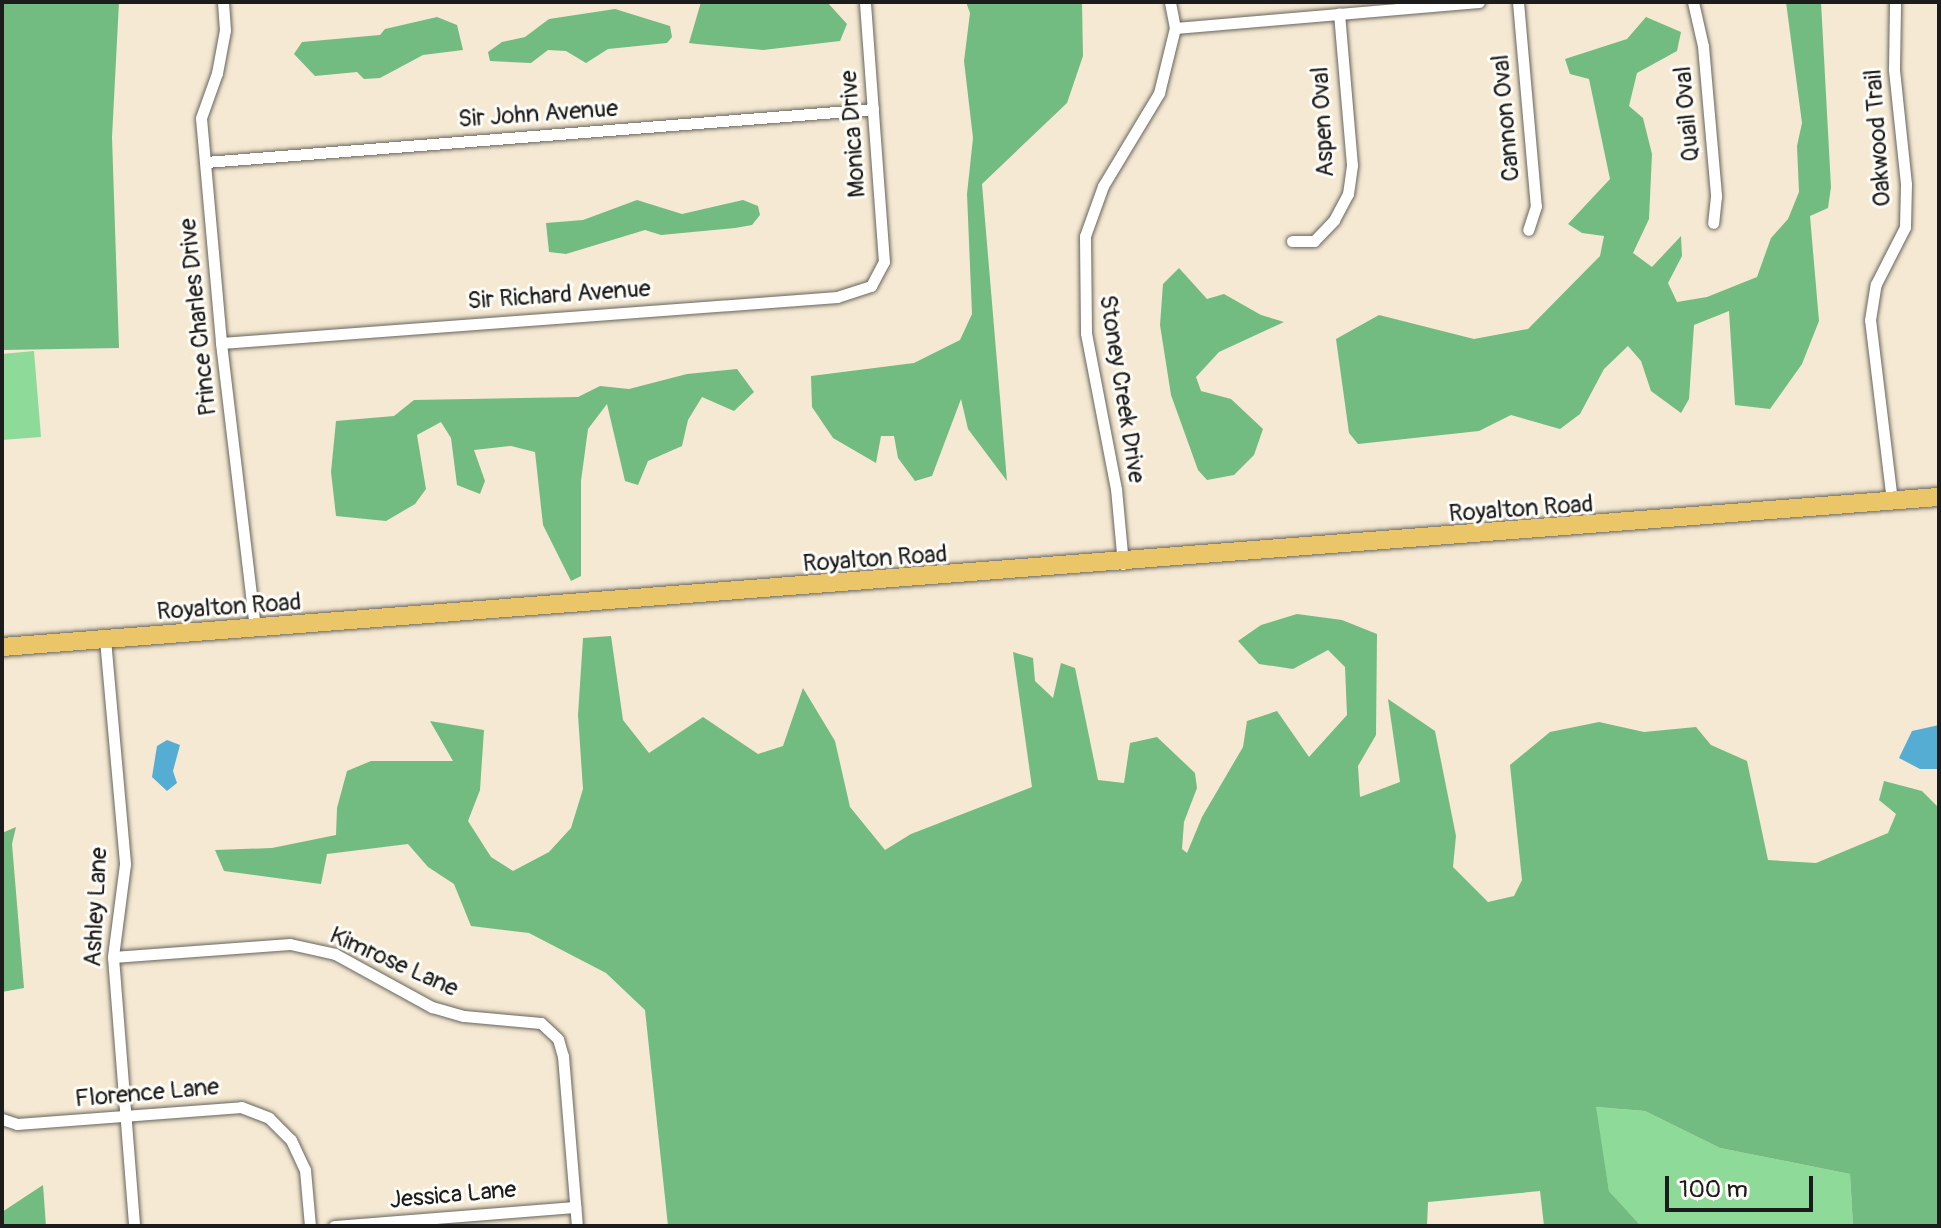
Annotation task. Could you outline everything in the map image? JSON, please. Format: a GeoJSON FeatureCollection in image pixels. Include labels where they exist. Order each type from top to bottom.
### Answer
{"type":"FeatureCollection","features":[{"type":"Feature","properties":{"kind":"main road","name":"Royalton Road"},"geometry":{"type":"LineString","coordinates":[[2,647],[1750,516],[1939,497]]}},
{"type":"Feature","properties":{"kind":"street","name":"Prince Charles Drive"},"geometry":{"type":"LineString","coordinates":[[223,2],[223,44],[201,118],[221,343],[255,630]]}},
{"type":"Feature","properties":{"kind":"street","name":"Monica Drive"},"geometry":{"type":"LineString","coordinates":[[865,2],[884,262]]}},
{"type":"Feature","properties":{"kind":"street","name":"Stoney Creek Drive"},"geometry":{"type":"LineString","coordinates":[[1123,564],[1116,489],[1086,333],[1085,236],[1103,186],[1159,93],[1175,28],[1170,2]]}},
{"type":"Feature","properties":{"kind":"street"},"geometry":{"type":"LineString","coordinates":[[1175,28],[1479,2]]}},
{"type":"Feature","properties":{"kind":"street","name":"Cannon Oval"},"geometry":{"type":"LineString","coordinates":[[1518,2],[1536,206],[1528,230]]}},
{"type":"Feature","properties":{"kind":"street","name":"Quail Oval"},"geometry":{"type":"LineString","coordinates":[[1693,2],[1704,61],[1716,196],[1713,223]]}},
{"type":"Feature","properties":{"kind":"street","name":"Oakwood Trail"},"geometry":{"type":"LineString","coordinates":[[1892,501],[1870,320],[1876,284],[1905,227],[1906,184],[1894,69],[1895,2]]}},
{"type":"Feature","properties":{"kind":"street","name":"Aspen Oval"},"geometry":{"type":"LineString","coordinates":[[1292,241],[1314,241],[1334,220],[1348,194],[1352,165],[1339,14]]}},
{"type":"Feature","properties":{"kind":"street","name":"Sir John Avenue"},"geometry":{"type":"LineString","coordinates":[[206,162],[873,109]]}},
{"type":"Feature","properties":{"kind":"street","name":"Sir Richard Avenue"},"geometry":{"type":"LineString","coordinates":[[221,343],[837,297],[871,286],[884,262]]}},
{"type":"Feature","properties":{"kind":"street","name":"Ashley Lane"},"geometry":{"type":"LineString","coordinates":[[105,639],[125,864],[113,957],[134,1226]]}},
{"type":"Feature","properties":{"kind":"street","name":"Kimrose Lane"},"geometry":{"type":"LineString","coordinates":[[113,957],[290,944],[335,954],[432,1007],[464,1016],[541,1023],[558,1039],[563,1056],[577,1226]]}},
{"type":"Feature","properties":{"kind":"street","name":"Florence Lane"},"geometry":{"type":"LineString","coordinates":[[2,1119],[17,1124],[241,1107],[269,1118],[291,1140],[305,1170],[310,1226]]}},
{"type":"Feature","properties":{"kind":"street","name":"Jessica Lane"},"geometry":{"type":"LineString","coordinates":[[334,1226],[575,1207]]}},
{"type":"Feature","properties":{"kind":"green space"},"geometry":{"type":"Polygon","coordinates":[[[2,2],[119,2],[112,137],[119,348],[2,350],[2,2]]]}},
{"type":"Feature","properties":{"kind":"green space"},"geometry":{"type":"Polygon","coordinates":[[[701,2],[827,2],[847,24],[840,41],[763,50],[689,43],[701,2]]]}},
{"type":"Feature","properties":{"kind":"green space"},"geometry":{"type":"Polygon","coordinates":[[[966,2],[1082,2],[1083,56],[1067,103],[982,184],[1007,481],[968,429],[961,399],[932,476],[915,481],[898,458],[894,436],[881,436],[876,463],[833,438],[812,407],[811,376],[914,363],[960,340],[972,314],[967,194],[973,138],[964,61],[970,13],[966,2]]]}},
{"type":"Feature","properties":{"kind":"green space"},"geometry":{"type":"Polygon","coordinates":[[[1786,2],[1821,2],[1831,187],[1828,208],[1810,216],[1819,321],[1802,364],[1770,409],[1735,405],[1729,311],[1694,325],[1689,399],[1681,413],[1651,391],[1641,361],[1628,346],[1604,369],[1580,414],[1560,429],[1511,415],[1479,431],[1358,444],[1349,433],[1336,339],[1379,315],[1474,339],[1528,329],[1600,256],[1604,236],[1582,233],[1568,224],[1610,179],[1589,79],[1570,74],[1565,59],[1627,39],[1646,17],[1681,32],[1677,51],[1637,73],[1629,106],[1643,118],[1652,154],[1649,219],[1633,253],[1652,267],[1681,236],[1682,256],[1668,283],[1677,302],[1707,297],[1757,277],[1771,238],[1788,219],[1799,192],[1797,146],[1802,123],[1786,2]]]}},
{"type":"Feature","properties":{"kind":"green space"},"geometry":{"type":"Polygon","coordinates":[[[615,9],[670,26],[672,37],[667,43],[608,49],[586,63],[566,51],[548,50],[531,63],[490,61],[488,52],[502,42],[525,37],[549,19],[615,9]]]}},
{"type":"Feature","properties":{"kind":"green space"},"geometry":{"type":"Polygon","coordinates":[[[437,17],[457,25],[463,50],[423,55],[380,78],[364,79],[357,72],[315,76],[294,54],[302,42],[380,35],[385,29],[437,17]]]}},
{"type":"Feature","properties":{"kind":"green space"},"geometry":{"type":"Polygon","coordinates":[[[637,200],[682,214],[743,200],[758,206],[760,215],[752,225],[735,228],[661,235],[645,230],[566,254],[549,252],[546,223],[583,220],[637,200]]]}},
{"type":"Feature","properties":{"kind":"green space"},"geometry":{"type":"Polygon","coordinates":[[[1179,268],[1207,299],[1224,294],[1261,315],[1284,322],[1219,352],[1196,377],[1201,391],[1231,399],[1263,429],[1254,455],[1234,475],[1207,480],[1198,470],[1171,395],[1160,325],[1163,284],[1179,268]]]}},
{"type":"Feature","properties":{"kind":"green space"},"geometry":{"type":"Polygon","coordinates":[[[34,351],[41,437],[2,440],[2,354],[34,351]]]}},
{"type":"Feature","properties":{"kind":"green space"},"geometry":{"type":"Polygon","coordinates":[[[737,369],[754,392],[734,411],[702,397],[688,420],[682,446],[648,461],[638,485],[625,481],[607,404],[588,429],[581,481],[581,576],[571,581],[543,525],[535,452],[511,446],[474,450],[485,481],[480,494],[457,485],[451,438],[441,422],[417,435],[426,489],[415,504],[386,521],[336,516],[331,472],[336,421],[394,416],[414,400],[578,397],[600,386],[629,389],[687,374],[737,369]]]}},
{"type":"Feature","properties":{"kind":"green space"},"geometry":{"type":"Polygon","coordinates":[[[1297,614],[1342,620],[1377,634],[1376,735],[1358,766],[1360,797],[1400,782],[1388,699],[1435,731],[1456,836],[1453,867],[1488,902],[1514,896],[1522,880],[1510,765],[1550,732],[1599,722],[1644,732],[1696,727],[1711,745],[1747,761],[1768,860],[1816,863],[1888,833],[1896,814],[1879,800],[1884,781],[1922,791],[1939,808],[1939,1226],[1853,1226],[1850,1174],[1720,1148],[1645,1111],[1596,1107],[1609,1191],[1641,1226],[1544,1226],[1540,1191],[1428,1202],[1427,1226],[668,1226],[645,1010],[606,973],[529,933],[471,926],[454,884],[428,867],[408,844],[327,854],[321,884],[224,871],[215,850],[272,848],[336,835],[337,808],[347,771],[371,761],[453,761],[430,721],[484,730],[480,790],[468,821],[491,857],[513,871],[549,852],[571,828],[583,789],[578,715],[583,638],[611,636],[623,720],[649,753],[703,717],[758,754],[783,746],[803,688],[835,741],[850,807],[885,850],[911,834],[1032,787],[1013,652],[1033,658],[1035,681],[1053,698],[1061,663],[1075,668],[1098,780],[1124,783],[1130,743],[1157,737],[1195,773],[1197,788],[1184,822],[1182,849],[1187,853],[1202,817],[1243,747],[1247,721],[1277,711],[1309,757],[1347,715],[1345,667],[1328,650],[1293,669],[1259,664],[1238,641],[1261,625],[1297,614]]]}},
{"type":"Feature","properties":{"kind":"green space"},"geometry":{"type":"Polygon","coordinates":[[[16,827],[12,844],[24,988],[2,992],[2,833],[16,827]]]}},
{"type":"Feature","properties":{"kind":"green space"},"geometry":{"type":"Polygon","coordinates":[[[1595,1107],[1645,1111],[1720,1148],[1850,1174],[1853,1226],[1641,1226],[1609,1191],[1595,1107]]]}},
{"type":"Feature","properties":{"kind":"green space"},"geometry":{"type":"Polygon","coordinates":[[[43,1185],[46,1226],[2,1226],[2,1212],[43,1185]]]}},
{"type":"Feature","properties":{"kind":"water"},"geometry":{"type":"Polygon","coordinates":[[[1939,725],[1939,769],[1920,769],[1899,758],[1912,731],[1939,725]]]}},
{"type":"Feature","properties":{"kind":"water"},"geometry":{"type":"Polygon","coordinates":[[[167,740],[180,745],[173,771],[177,783],[167,791],[152,777],[157,746],[167,740]]]}}]}
